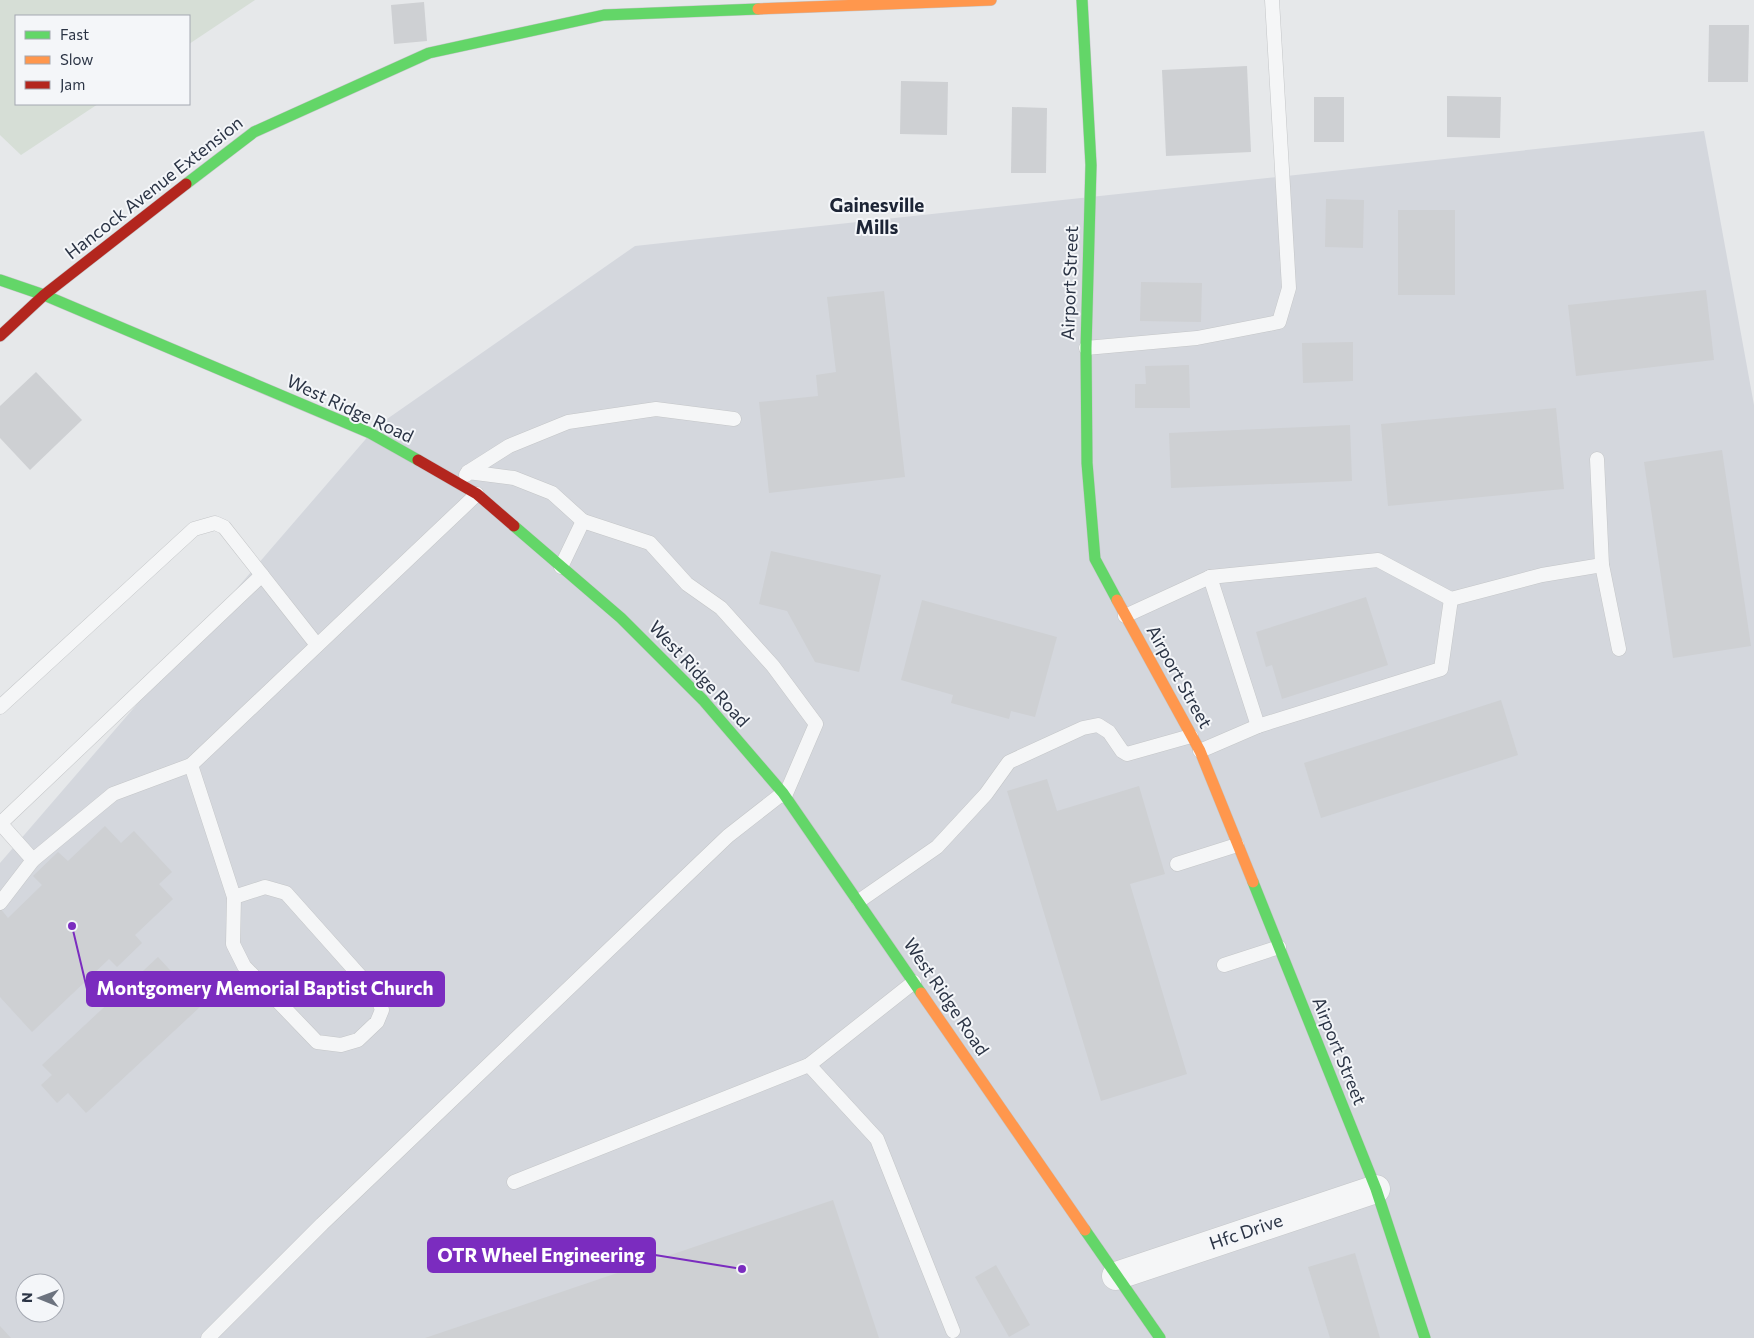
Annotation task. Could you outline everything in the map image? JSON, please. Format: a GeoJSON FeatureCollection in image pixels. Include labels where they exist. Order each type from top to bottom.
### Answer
{"type":"FeatureCollection","features":[{"type":"Feature","properties":{"kind":"street","name":"Hancock Avenue Extension"},"geometry":{"type":"LineString","coordinates":[[0,336],[44,296],[254,132],[428,53],[604,15],[991,0]]}},
{"type":"Feature","properties":{"kind":"street","name":"Airport Street"},"geometry":{"type":"LineString","coordinates":[[1082,0],[1091,165],[1086,348],[1087,462],[1095,559],[1200,751],[1376,1189],[1425,1338]]}},
{"type":"Feature","properties":{"kind":"street","name":"West Ridge Road"},"geometry":{"type":"LineString","coordinates":[[0,280],[44,296],[370,433],[463,478],[477,494],[621,618],[704,700],[784,794],[1160,1338]]}},
{"type":"Feature","properties":{"kind":"street","name":"Hfc Drive"},"geometry":{"type":"LineString","coordinates":[[1116,1276],[1376,1189]]}},
{"type":"Feature","properties":{"kind":"lane"},"geometry":{"type":"LineString","coordinates":[[1086,348],[1197,338],[1279,322],[1289,288],[1272,0]]}},
{"type":"Feature","properties":{"kind":"lane"},"geometry":{"type":"LineString","coordinates":[[463,478],[509,446],[568,422],[656,409],[734,419]]}},
{"type":"Feature","properties":{"kind":"lane"},"geometry":{"type":"LineString","coordinates":[[1597,459],[1602,565],[1619,649]]}},
{"type":"Feature","properties":{"kind":"lane"},"geometry":{"type":"LineString","coordinates":[[208,1338],[336,1210],[720,843],[784,794],[816,724],[773,666],[720,608],[686,584],[650,543],[583,521],[552,493],[514,478],[463,478]]}},
{"type":"Feature","properties":{"kind":"lane"},"geometry":{"type":"LineString","coordinates":[[0,903],[33,860],[113,794],[191,764],[477,494]]}},
{"type":"Feature","properties":{"kind":"lane"},"geometry":{"type":"LineString","coordinates":[[562,566],[583,521]]}},
{"type":"Feature","properties":{"kind":"lane"},"geometry":{"type":"LineString","coordinates":[[0,707],[194,529],[214,523],[224,527],[317,645]]}},
{"type":"Feature","properties":{"kind":"lane"},"geometry":{"type":"LineString","coordinates":[[1126,616],[1210,577],[1378,560],[1451,599],[1542,575],[1602,565]]}},
{"type":"Feature","properties":{"kind":"lane"},"geometry":{"type":"LineString","coordinates":[[33,860],[0,823],[262,575]]}},
{"type":"Feature","properties":{"kind":"lane"},"geometry":{"type":"LineString","coordinates":[[1210,577],[1258,726]]}},
{"type":"Feature","properties":{"kind":"lane"},"geometry":{"type":"LineString","coordinates":[[1200,751],[1258,726],[1441,668],[1451,599]]}},
{"type":"Feature","properties":{"kind":"lane"},"geometry":{"type":"LineString","coordinates":[[859,901],[937,847],[986,794],[1009,762],[1083,728],[1098,725],[1109,732],[1122,751],[1127,754],[1191,736]]}},
{"type":"Feature","properties":{"kind":"lane"},"geometry":{"type":"LineString","coordinates":[[191,764],[234,897],[233,944],[244,966],[317,1042],[341,1044],[358,1040],[377,1022],[382,1010],[377,994],[286,893],[265,887],[234,897]]}},
{"type":"Feature","properties":{"kind":"lane"},"geometry":{"type":"LineString","coordinates":[[1177,864],[1237,845]]}},
{"type":"Feature","properties":{"kind":"lane"},"geometry":{"type":"LineString","coordinates":[[1224,964],[1279,947]]}},
{"type":"Feature","properties":{"kind":"lane"},"geometry":{"type":"LineString","coordinates":[[514,1182],[809,1065],[914,982]]}},
{"type":"Feature","properties":{"kind":"lane"},"geometry":{"type":"LineString","coordinates":[[809,1065],[877,1139],[953,1330]]}},
{"type":"Feature","properties":{"kind":"shaded area"},"geometry":{"type":"Polygon","coordinates":[[[0,0],[255,0],[190,43],[190,15],[15,15],[15,105],[96,105],[21,155],[0,135],[0,0]]]}},
{"type":"Feature","properties":{"kind":"shaded area"},"geometry":{"type":"Polygon","coordinates":[[[1704,131],[1754,405],[1754,1338],[0,1338],[0,863],[377,426],[635,246],[1704,131]]]}},
{"type":"Feature","properties":{"kind":"building"},"geometry":{"type":"Polygon","coordinates":[[[424,2],[427,41],[394,44],[391,5],[424,2]]]}},
{"type":"Feature","properties":{"kind":"building"},"geometry":{"type":"Polygon","coordinates":[[[1709,25],[1749,25],[1748,82],[1708,82],[1709,25]]]}},
{"type":"Feature","properties":{"kind":"building"},"geometry":{"type":"Polygon","coordinates":[[[1247,66],[1251,152],[1166,156],[1162,70],[1247,66]]]}},
{"type":"Feature","properties":{"kind":"building"},"geometry":{"type":"Polygon","coordinates":[[[901,81],[948,82],[947,135],[900,134],[901,81]]]}},
{"type":"Feature","properties":{"kind":"building"},"geometry":{"type":"Polygon","coordinates":[[[1447,96],[1501,97],[1500,138],[1447,137],[1447,96]]]}},
{"type":"Feature","properties":{"kind":"building"},"geometry":{"type":"Polygon","coordinates":[[[1314,97],[1344,97],[1344,142],[1314,142],[1314,97]]]}},
{"type":"Feature","properties":{"kind":"building"},"geometry":{"type":"Polygon","coordinates":[[[1012,107],[1047,108],[1046,173],[1011,173],[1012,107]]]}},
{"type":"Feature","properties":{"kind":"building"},"geometry":{"type":"Polygon","coordinates":[[[1326,199],[1364,200],[1363,248],[1325,247],[1326,199]]]}},
{"type":"Feature","properties":{"kind":"building"},"geometry":{"type":"Polygon","coordinates":[[[1398,210],[1455,210],[1455,295],[1398,295],[1398,210]]]}},
{"type":"Feature","properties":{"kind":"building"},"geometry":{"type":"Polygon","coordinates":[[[1141,282],[1202,283],[1201,322],[1140,321],[1141,282]]]}},
{"type":"Feature","properties":{"kind":"building"},"geometry":{"type":"Polygon","coordinates":[[[1706,290],[1714,360],[1576,376],[1568,305],[1706,290]]]}},
{"type":"Feature","properties":{"kind":"building"},"geometry":{"type":"Polygon","coordinates":[[[884,291],[905,477],[769,493],[759,402],[818,396],[816,375],[836,372],[827,297],[884,291]]]}},
{"type":"Feature","properties":{"kind":"building"},"geometry":{"type":"Polygon","coordinates":[[[1353,342],[1353,381],[1303,383],[1302,343],[1353,342]]]}},
{"type":"Feature","properties":{"kind":"building"},"geometry":{"type":"Polygon","coordinates":[[[1189,365],[1190,408],[1135,408],[1135,384],[1146,384],[1145,366],[1189,365]]]}},
{"type":"Feature","properties":{"kind":"building"},"geometry":{"type":"Polygon","coordinates":[[[36,372],[82,420],[30,470],[0,438],[0,406],[36,372]]]}},
{"type":"Feature","properties":{"kind":"building"},"geometry":{"type":"Polygon","coordinates":[[[1556,408],[1564,489],[1388,506],[1381,424],[1556,408]]]}},
{"type":"Feature","properties":{"kind":"building"},"geometry":{"type":"Polygon","coordinates":[[[1350,425],[1352,481],[1171,488],[1169,433],[1350,425]]]}},
{"type":"Feature","properties":{"kind":"building"},"geometry":{"type":"Polygon","coordinates":[[[1722,450],[1751,646],[1673,658],[1644,462],[1722,450]]]}},
{"type":"Feature","properties":{"kind":"building"},"geometry":{"type":"Polygon","coordinates":[[[771,551],[881,575],[859,672],[815,662],[787,611],[759,604],[771,551]]]}},
{"type":"Feature","properties":{"kind":"building"},"geometry":{"type":"Polygon","coordinates":[[[1366,597],[1388,665],[1282,699],[1272,665],[1266,667],[1256,632],[1366,597]]]}},
{"type":"Feature","properties":{"kind":"building"},"geometry":{"type":"Polygon","coordinates":[[[922,600],[1057,637],[1035,717],[1011,711],[1009,719],[951,703],[953,695],[901,680],[922,600]]]}},
{"type":"Feature","properties":{"kind":"building"},"geometry":{"type":"Polygon","coordinates":[[[1501,700],[1518,755],[1321,818],[1304,763],[1501,700]]]}},
{"type":"Feature","properties":{"kind":"building"},"geometry":{"type":"Polygon","coordinates":[[[1047,779],[1057,811],[1139,786],[1165,874],[1130,884],[1187,1074],[1101,1101],[1007,791],[1047,779]]]}},
{"type":"Feature","properties":{"kind":"building"},"geometry":{"type":"Polygon","coordinates":[[[105,826],[121,843],[134,831],[172,872],[159,884],[173,899],[135,935],[142,943],[117,967],[109,959],[32,1032],[0,997],[0,908],[8,918],[42,885],[33,876],[58,852],[68,861],[105,826]]]}},
{"type":"Feature","properties":{"kind":"building"},"geometry":{"type":"Polygon","coordinates":[[[158,957],[202,1005],[86,1113],[68,1093],[57,1103],[41,1085],[52,1075],[42,1065],[158,957]]]}},
{"type":"Feature","properties":{"kind":"building"},"geometry":{"type":"Polygon","coordinates":[[[833,1200],[879,1338],[425,1338],[833,1200]]]}},
{"type":"Feature","properties":{"kind":"building"},"geometry":{"type":"Polygon","coordinates":[[[1355,1253],[1380,1338],[1330,1338],[1308,1267],[1355,1253]]]}},
{"type":"Feature","properties":{"kind":"building"},"geometry":{"type":"Polygon","coordinates":[[[996,1265],[1030,1325],[1009,1337],[975,1277],[996,1265]]]}},
{"type":"Feature","properties":{"kind":"building"},"geometry":{"type":"Polygon","coordinates":[[[0,1326],[11,1338],[0,1338],[0,1326]]]}},
{"type":"Feature","properties":{"kind":"traffic: fast"},"geometry":{"type":"LineString","coordinates":[[1082,0],[1091,165],[1086,348],[1087,463],[1095,559],[1117,600]]}},
{"type":"Feature","properties":{"kind":"traffic: fast"},"geometry":{"type":"LineString","coordinates":[[186,184],[254,132],[429,53],[604,15],[758,9]]}},
{"type":"Feature","properties":{"kind":"traffic: fast"},"geometry":{"type":"LineString","coordinates":[[0,280],[44,295],[370,433],[418,460]]}},
{"type":"Feature","properties":{"kind":"traffic: fast"},"geometry":{"type":"LineString","coordinates":[[514,526],[621,618],[703,700],[783,793],[921,993]]}},
{"type":"Feature","properties":{"kind":"traffic: fast"},"geometry":{"type":"LineString","coordinates":[[1253,882],[1376,1189],[1425,1338]]}},
{"type":"Feature","properties":{"kind":"traffic: fast"},"geometry":{"type":"LineString","coordinates":[[1085,1230],[1160,1338]]}},
{"type":"Feature","properties":{"kind":"traffic: slow"},"geometry":{"type":"LineString","coordinates":[[758,9],[991,0]]}},
{"type":"Feature","properties":{"kind":"traffic: slow"},"geometry":{"type":"LineString","coordinates":[[1117,600],[1200,751],[1253,882]]}},
{"type":"Feature","properties":{"kind":"traffic: slow"},"geometry":{"type":"LineString","coordinates":[[921,993],[1085,1230]]}},
{"type":"Feature","properties":{"kind":"traffic: jam"},"geometry":{"type":"LineString","coordinates":[[0,336],[44,295],[186,184]]}},
{"type":"Feature","properties":{"kind":"traffic: jam"},"geometry":{"type":"LineString","coordinates":[[418,460],[477,494],[514,526]]}},
{"type":"Feature","properties":{"kind":"place","name":"Montgomery Memorial Baptist Church"},"geometry":{"type":"Point","coordinates":[72,926]}},
{"type":"Feature","properties":{"kind":"place","name":"OTR Wheel Engineering"},"geometry":{"type":"Point","coordinates":[742,1269]}},
{"type":"Feature","properties":{"kind":"district","name":"Gainesville Mills"},"geometry":{"type":"Point","coordinates":[877,216]}}]}
